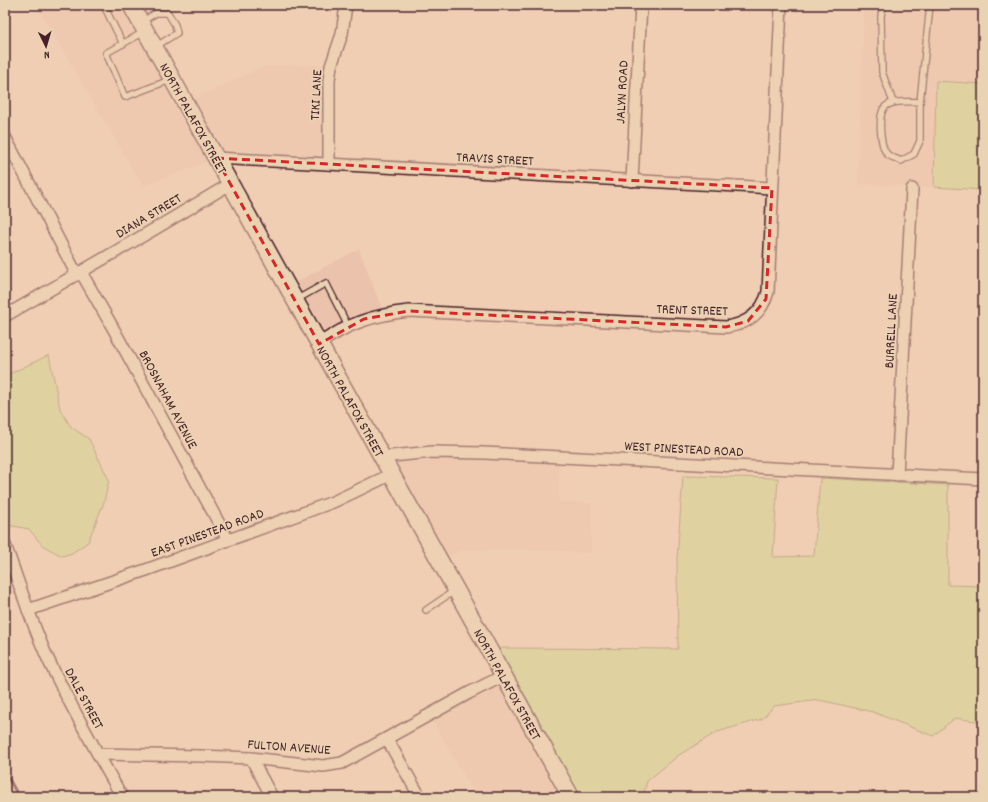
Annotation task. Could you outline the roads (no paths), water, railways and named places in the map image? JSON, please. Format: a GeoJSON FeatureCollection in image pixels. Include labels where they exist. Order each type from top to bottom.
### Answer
{"type":"FeatureCollection","features":[{"type":"Feature","properties":{"kind":"main road","name":"NORTH PALAFOX STREET"},"geometry":{"type":"LineString","coordinates":[[131,5],[571,797]]}},
{"type":"Feature","properties":{"kind":"street","name":"TIKI LANE"},"geometry":{"type":"LineString","coordinates":[[329,164],[329,80],[331,66],[342,34],[346,5]]}},
{"type":"Feature","properties":{"kind":"street","name":"JALYN ROAD"},"geometry":{"type":"LineString","coordinates":[[632,181],[641,5]]}},
{"type":"Feature","properties":{"kind":"street","name":"TRENT STREET"},"geometry":{"type":"LineString","coordinates":[[319,344],[348,326],[377,316],[409,311],[726,327],[737,326],[754,317],[761,309],[768,292],[781,5]]}},
{"type":"Feature","properties":{"kind":"street","name":"BROSNAHAM AVENUE"},"geometry":{"type":"LineString","coordinates":[[5,137],[79,273],[113,328],[228,540]]}},
{"type":"Feature","properties":{"kind":"street","name":"TRAVIS STREET"},"geometry":{"type":"LineString","coordinates":[[216,158],[772,188]]}},
{"type":"Feature","properties":{"kind":"street","name":"DIANA STREET"},"geometry":{"type":"LineString","coordinates":[[5,316],[230,184]]}},
{"type":"Feature","properties":{"kind":"street","name":"BURRELL LANE"},"geometry":{"type":"LineString","coordinates":[[897,475],[912,189]]}},
{"type":"Feature","properties":{"kind":"street","name":"WEST PINESTEAD ROAD"},"geometry":{"type":"LineString","coordinates":[[382,457],[432,452],[484,453],[983,479]]}},
{"type":"Feature","properties":{"kind":"street","name":"EAST PINESTEAD ROAD"},"geometry":{"type":"LineString","coordinates":[[28,610],[146,570],[333,502],[392,474]]}},
{"type":"Feature","properties":{"kind":"street","name":"DALE STREET"},"geometry":{"type":"LineString","coordinates":[[5,545],[28,610],[49,660],[122,797]]}},
{"type":"Feature","properties":{"kind":"street","name":"FULTON AVENUE"},"geometry":{"type":"LineString","coordinates":[[98,754],[251,758],[323,766],[342,763],[469,693],[504,676]]}},
{"type":"Feature","properties":{"kind":"street"},"geometry":{"type":"LineString","coordinates":[[387,738],[420,797]]}},
{"type":"Feature","properties":{"kind":"street"},"geometry":{"type":"LineString","coordinates":[[251,758],[272,797]]}},
{"type":"Feature","properties":{"kind":"lane"},"geometry":{"type":"LineString","coordinates":[[106,5],[104,6],[123,44]]}},
{"type":"Feature","properties":{"kind":"lane"},"geometry":{"type":"LineString","coordinates":[[883,5],[881,16],[882,72],[893,102]]}},
{"type":"Feature","properties":{"kind":"lane"},"geometry":{"type":"LineString","coordinates":[[920,102],[893,102],[884,107],[881,117],[882,145],[888,155],[901,161],[914,154],[920,141],[920,102],[930,5]]}},
{"type":"Feature","properties":{"kind":"lane"},"geometry":{"type":"LineString","coordinates":[[154,47],[177,33],[175,25],[168,13],[156,13],[123,44],[106,53],[125,97],[172,79]]}},
{"type":"Feature","properties":{"kind":"lane"},"geometry":{"type":"LineString","coordinates":[[295,301],[326,282],[348,326]]}},
{"type":"Feature","properties":{"kind":"lane"},"geometry":{"type":"LineString","coordinates":[[426,610],[456,590]]}},
{"type":"Feature","properties":{"kind":"railway"},"geometry":{"type":"LineString","coordinates":[[5,772],[19,797]]}}]}
